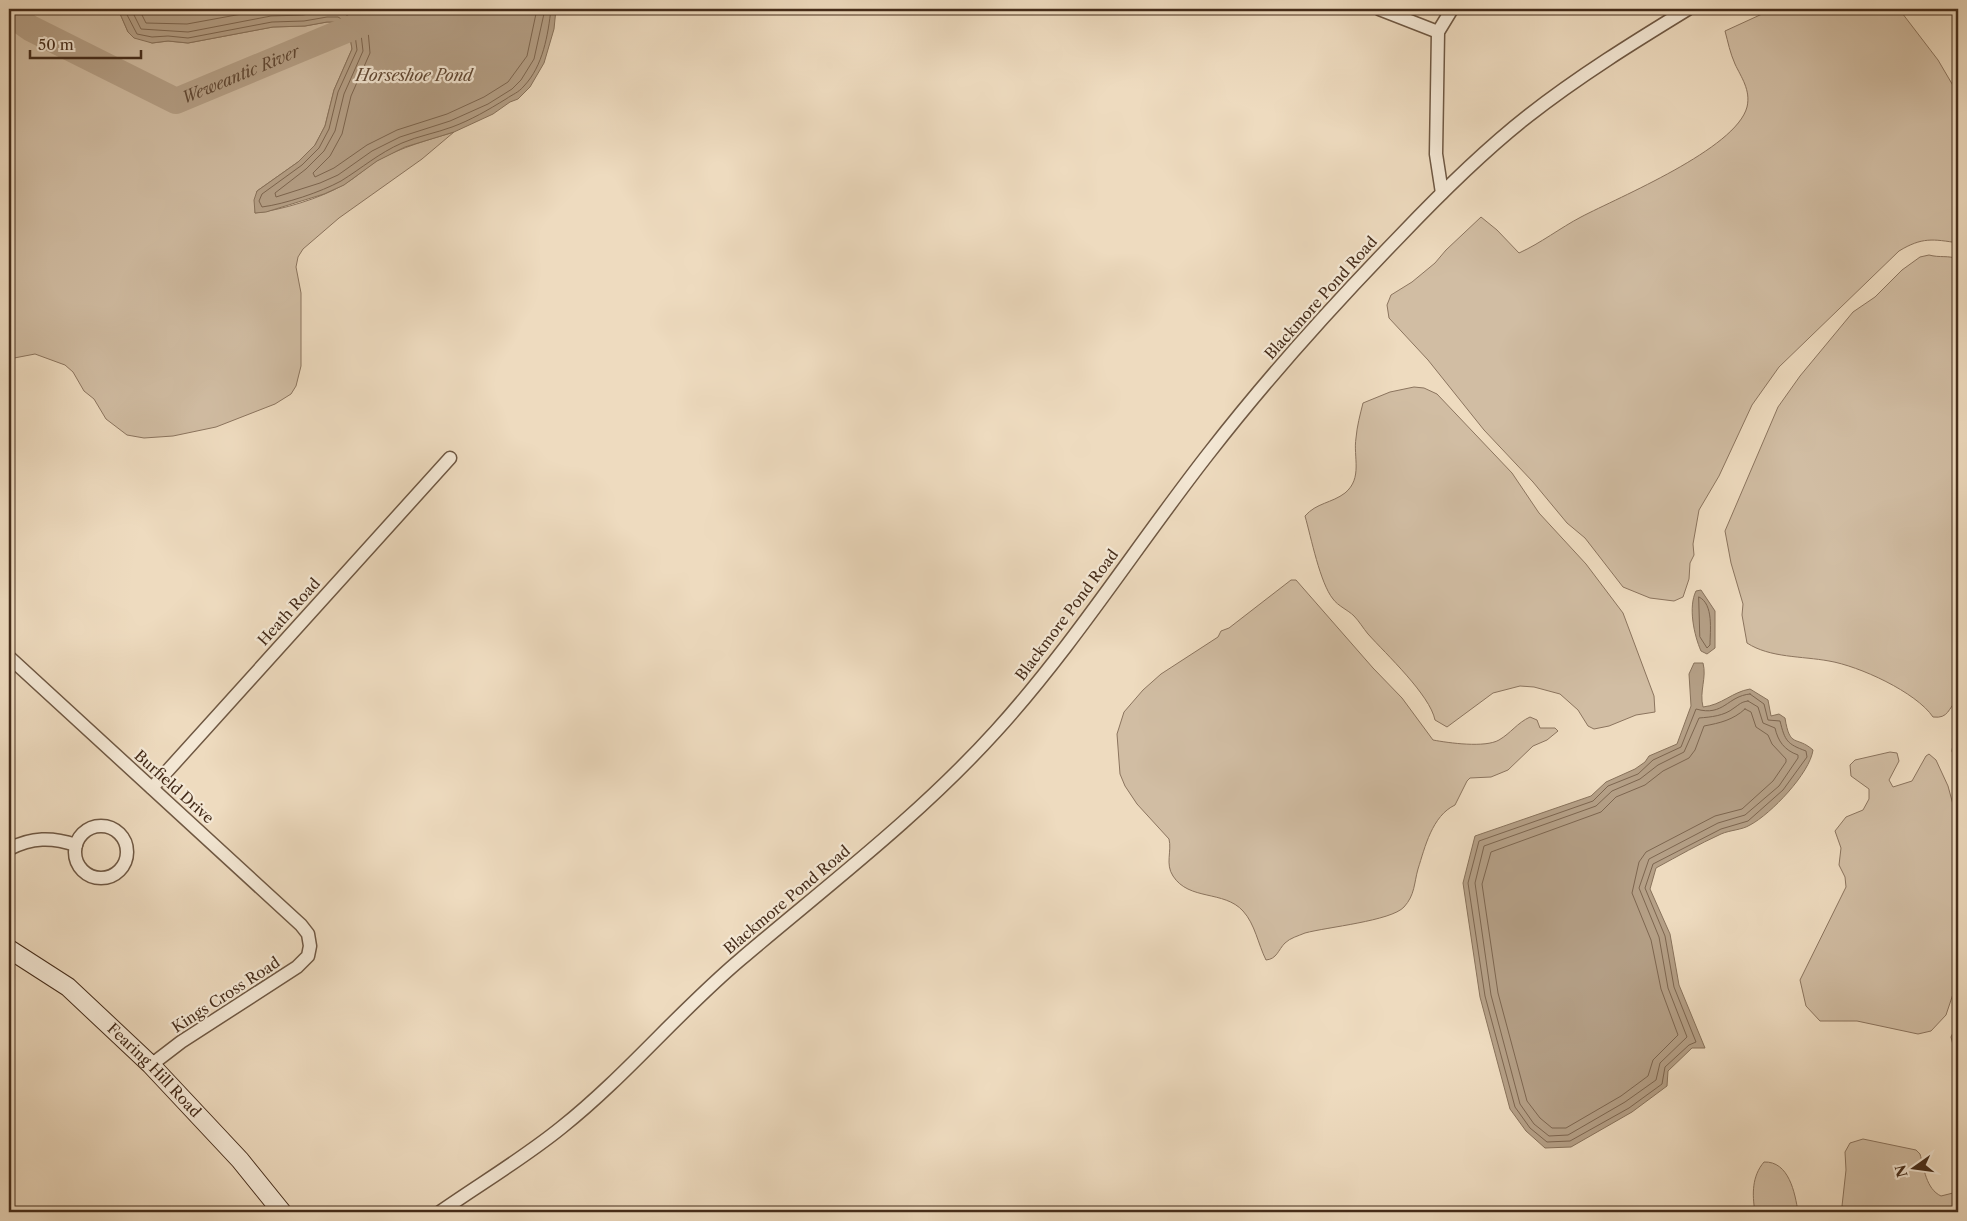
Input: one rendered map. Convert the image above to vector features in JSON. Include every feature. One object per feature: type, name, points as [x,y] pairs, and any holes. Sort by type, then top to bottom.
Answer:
[{"type":"main road","name":"Fearing Hill Road","points":[[9,949],[68,987],[151,1065],[240,1160],[282,1212]]},
{"type":"street","points":[[1379,9],[1438,32]]},
{"type":"street","points":[[1442,193],[1436,154],[1438,32],[1452,9]]},
{"type":"street","name":"Blackmore Pond Road","points":[[440,1212],[560,1128],[622,1073],[676,1018],[739,960],[830,887],[931,797],[996,731],[1070,642],[1209,452],[1282,364],[1357,280],[1442,193],[1527,117],[1624,48],[1688,9]]},
{"type":"street","name":"Heath Road","points":[[152,788],[450,458]]},
{"type":"street","name":"Burfield Drive","points":[[9,657],[300,924],[308,934],[310,946]]},
{"type":"street","points":[[103,826],[111,828],[123,839],[126,846],[125,862],[115,874],[108,877],[95,877],[88,874],[79,865],[75,852],[76,845],[84,833],[90,829],[103,826]]},
{"type":"street","points":[[9,849],[44,838],[57,839],[76,845]]},
{"type":"street","name":"Kings Cross Road","points":[[151,1065],[181,1042],[298,967],[308,956],[310,946]]},
{"type":"shaded area","points":[[9,9],[118,9],[128,32],[152,43],[168,41],[188,43],[273,27],[305,26],[327,22],[337,22],[344,26],[350,37],[352,49],[334,90],[325,126],[315,145],[298,162],[257,191],[255,213],[313,199],[348,182],[387,155],[454,132],[422,159],[339,218],[303,249],[298,257],[296,267],[301,293],[301,366],[296,386],[291,394],[275,404],[216,427],[173,436],[144,438],[127,435],[106,419],[94,399],[84,391],[73,372],[65,365],[35,354],[9,359]]},
{"type":"shaded area","points":[[1773,9],[1899,9],[1938,60],[1958,94],[1958,243],[1928,240],[1914,243],[1899,251],[1779,367],[1752,405],[1719,476],[1699,510],[1693,544],[1694,555],[1690,563],[1689,579],[1683,597],[1674,601],[1650,598],[1623,587],[1585,538],[1567,523],[1533,482],[1484,430],[1428,360],[1389,318],[1387,305],[1391,295],[1412,282],[1435,263],[1481,217],[1497,230],[1519,253],[1581,217],[1674,170],[1700,155],[1722,139],[1738,123],[1747,107],[1748,101],[1747,89],[1733,60],[1725,31]]},
{"type":"shaded area","points":[[1929,255],[1958,259],[1958,699],[1945,715],[1938,717],[1933,717],[1914,698],[1901,690],[1856,668],[1829,661],[1776,654],[1747,643],[1742,615],[1743,604],[1731,563],[1725,531],[1778,407],[1800,376],[1853,312],[1875,297],[1902,270],[1920,257]]},
{"type":"shaded area","points":[[1414,387],[1424,388],[1437,394],[1512,473],[1539,513],[1586,564],[1623,613],[1654,696],[1655,712],[1636,715],[1609,726],[1594,729],[1588,726],[1578,710],[1560,694],[1534,687],[1520,686],[1493,693],[1447,727],[1435,720],[1425,699],[1416,687],[1356,618],[1333,599],[1328,592],[1320,571],[1305,516],[1314,508],[1335,499],[1351,487],[1356,474],[1356,434],[1363,403],[1390,392]]},
{"type":"shaded area","points":[[1291,580],[1296,580],[1373,668],[1402,698],[1433,740],[1485,744],[1499,740],[1530,717],[1537,720],[1540,728],[1555,728],[1558,731],[1547,740],[1533,746],[1508,770],[1491,777],[1470,778],[1467,781],[1455,805],[1440,817],[1430,833],[1412,893],[1404,907],[1397,912],[1373,920],[1305,933],[1287,941],[1275,956],[1266,960],[1253,928],[1243,911],[1235,904],[1226,900],[1188,889],[1173,876],[1169,867],[1169,839],[1137,804],[1125,786],[1120,774],[1117,734],[1124,712],[1143,690],[1161,674],[1218,637],[1221,631],[1229,628]]},
{"type":"shaded area","points":[[1953,744],[1958,745],[1958,771],[1952,751]]},
{"type":"shaded area","points":[[1890,752],[1897,753],[1899,761],[1889,780],[1893,787],[1912,781],[1929,754],[1936,760],[1948,786],[1958,823],[1958,979],[1946,1015],[1931,1031],[1918,1034],[1857,1021],[1820,1021],[1806,1006],[1800,980],[1846,887],[1845,877],[1839,865],[1841,848],[1835,831],[1846,817],[1863,810],[1869,799],[1869,789],[1851,776],[1850,765],[1855,760]]},
{"type":"shaded area","points":[[1958,1022],[1958,1065],[1951,1037]]},
{"type":"shaded area","points":[[1863,1139],[1916,1150],[1920,1154],[1924,1172],[1929,1183],[1936,1193],[1941,1196],[1953,1193],[1958,1185],[1958,1212],[1858,1212],[1842,1206],[1846,1170],[1845,1152],[1850,1143]]},
{"type":"shaded area","points":[[1764,1162],[1773,1163],[1785,1172],[1793,1188],[1798,1212],[1755,1212],[1753,1199],[1755,1179]]},
{"type":"water","name":"Horseshoe Pond","points":[[118,9],[556,9],[554,29],[544,63],[530,87],[518,99],[510,102],[493,114],[454,132],[405,147],[377,161],[344,185],[324,194],[266,212],[255,213],[254,200],[257,191],[298,162],[315,145],[325,126],[334,90],[352,49],[350,37],[344,26],[337,22],[327,22],[305,26],[273,27],[188,43],[168,41],[152,43],[134,38],[128,32]]},
{"type":"water","points":[[1701,590],[1715,611],[1715,648],[1707,654],[1701,651],[1696,637],[1692,613],[1696,591]]},
{"type":"water","points":[[1694,663],[1703,663],[1703,707],[1716,704],[1750,689],[1768,700],[1771,716],[1779,714],[1785,718],[1789,734],[1794,740],[1813,750],[1805,770],[1797,781],[1759,820],[1747,827],[1713,838],[1656,868],[1650,889],[1670,934],[1679,985],[1705,1048],[1692,1048],[1668,1071],[1667,1086],[1632,1112],[1571,1147],[1545,1148],[1526,1131],[1510,1109],[1480,997],[1463,883],[1475,836],[1591,796],[1606,782],[1635,769],[1645,762],[1649,756],[1677,744],[1691,706],[1689,674]]},
{"type":"waterway","name":"Weweantic River","points":[[9,13],[30,28],[176,101],[397,9]]}]
